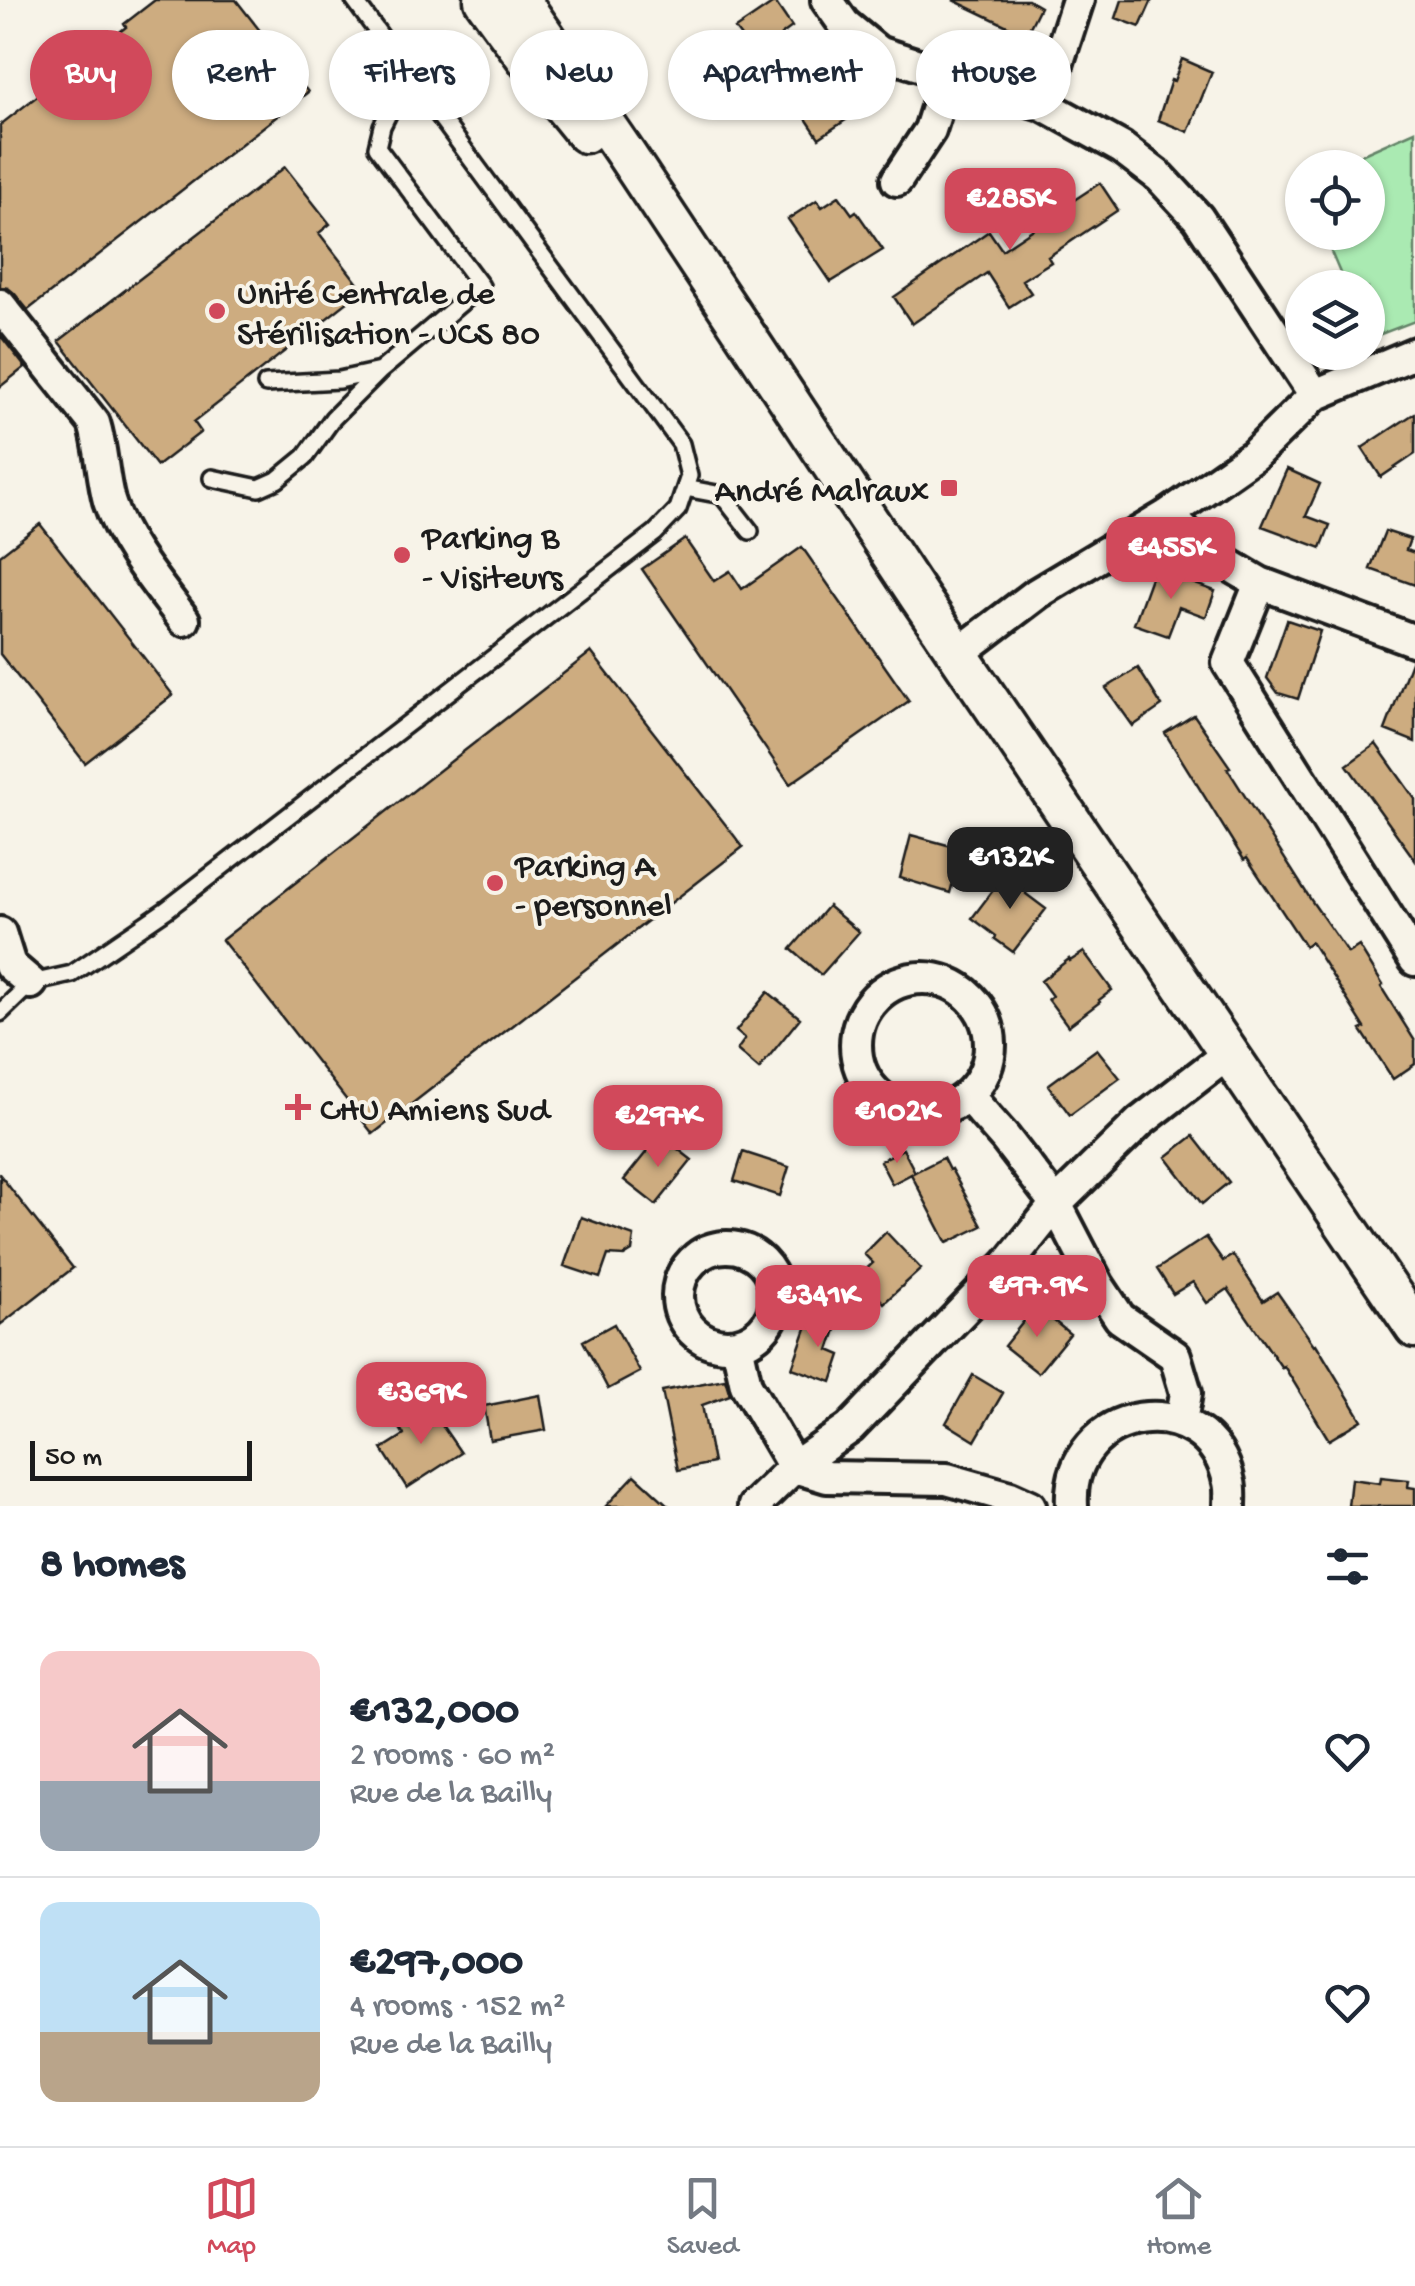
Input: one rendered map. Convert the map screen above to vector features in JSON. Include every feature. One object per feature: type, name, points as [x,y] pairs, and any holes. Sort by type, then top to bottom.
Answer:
[{"type":"street","points":[[484,0],[625,184],[699,267]]},
{"type":"street","points":[[520,0],[1415,1328]]},
{"type":"street","points":[[827,0],[844,24],[878,52],[916,63]]},
{"type":"street","points":[[1068,30],[1078,0]]},
{"type":"street","points":[[897,180],[933,120]]},
{"type":"street","points":[[1071,120],[1122,148],[1160,176],[1198,218],[1315,395]]},
{"type":"street","points":[[0,306],[94,424],[108,498],[119,526],[184,620]]},
{"type":"street","points":[[958,653],[1038,593],[1168,514],[1254,455],[1315,395],[1415,353]]},
{"type":"street","points":[[1168,514],[1204,550],[1260,584],[1415,641]]},
{"type":"street","points":[[1260,584],[1228,663],[1415,960]]},
{"type":"street","points":[[0,934],[10,965],[32,983]]},
{"type":"street","points":[[930,978],[951,984],[969,996],[990,1035],[990,1057],[982,1078],[968,1096],[950,1108],[928,1113],[905,1111],[885,1102],[868,1086],[858,1066],[855,1044],[859,1022],[870,1002],[887,988],[908,979],[930,978]]},
{"type":"street","points":[[754,1506],[794,1467],[850,1428],[1008,1264],[1056,1204],[1140,1122],[1229,1053]]},
{"type":"street","points":[[968,1096],[1056,1204],[1098,1286],[1120,1318],[1175,1356],[1186,1393],[1180,1422]]},
{"type":"street","points":[[737,1344],[746,1385],[794,1467],[826,1477],[947,1479],[1030,1506]]},
{"type":"street","points":[[1072,1506],[1077,1466],[1090,1444],[1108,1428],[1132,1419],[1156,1417],[1180,1422],[1203,1436],[1220,1458],[1230,1483],[1230,1506]]},
{"type":"lane","points":[[354,0],[377,30]]},
{"type":"lane","points":[[212,478],[260,488],[277,480],[305,458],[333,418],[380,370],[481,286],[377,147],[385,120]]},
{"type":"lane","points":[[0,1014],[32,983],[72,974],[166,910],[655,532],[678,509],[689,476],[681,444],[444,120]]},
{"type":"lane","points":[[266,384],[339,380],[380,370]]},
{"type":"lane","points":[[685,488],[722,495],[750,531]]},
{"type":"green space","points":[[1415,131],[1415,321],[1385,332],[1385,270],[1339,270],[1330,250],[1385,250],[1385,150],[1372,150]]},
{"type":"building","points":[[155,0],[236,0],[259,30],[172,30],[172,120],[272,120],[28,310],[8,288],[0,287],[0,125],[30,102],[30,120],[152,120],[152,30],[122,30],[124,24]]},
{"type":"building","points":[[953,0],[1028,0],[1040,7],[1028,30],[1016,30]]},
{"type":"building","points":[[1122,0],[1152,0],[1140,27],[1116,18]]},
{"type":"building","points":[[775,2],[792,27],[788,30],[735,29]]},
{"type":"building","points":[[1182,59],[1212,72],[1188,132],[1158,120]]},
{"type":"building","points":[[807,120],[846,120],[819,138]]},
{"type":"building","name":"Unité Centrale de Stérilisation - UCS 80","points":[[285,167],[330,224],[319,233],[363,290],[194,422],[201,432],[157,466],[59,341]]},
{"type":"building","points":[[1100,183],[1118,210],[1048,257],[1051,262],[1022,280],[1031,293],[1009,307],[987,273],[912,324],[894,297],[989,231],[1002,250],[1044,222],[1031,202],[1056,185],[1068,204]]},
{"type":"building","points":[[839,196],[852,214],[856,211],[883,250],[831,282],[788,219],[817,200],[822,207]]},
{"type":"building","points":[[0,335],[25,367],[0,387]]},
{"type":"building","points":[[1415,413],[1415,454],[1381,477],[1362,448]]},
{"type":"building","points":[[1287,469],[1320,484],[1306,516],[1330,525],[1321,548],[1262,526]]},
{"type":"building","points":[[40,524],[173,695],[85,763],[0,654],[0,555]]},
{"type":"building","points":[[1385,531],[1410,539],[1406,550],[1415,553],[1415,585],[1370,569]]},
{"type":"building","points":[[685,539],[714,581],[730,571],[742,589],[802,547],[909,701],[790,784],[642,569]]},
{"type":"building","points":[[1154,569],[1215,591],[1206,617],[1179,607],[1168,636],[1134,624]]},
{"type":"building","points":[[1287,620],[1320,631],[1298,699],[1278,693],[1267,678]]},
{"type":"building","name":"Parking A - personnel","points":[[591,652],[743,847],[373,1134],[222,940]]},
{"type":"building","points":[[1415,659],[1415,742],[1385,730]]},
{"type":"building","points":[[1138,668],[1162,706],[1133,726],[1106,688]]},
{"type":"building","points":[[1194,715],[1311,900],[1348,953],[1359,946],[1415,1041],[1415,1064],[1393,1079],[1311,942],[1305,946],[1247,858],[1244,860],[1165,733]]},
{"type":"building","points":[[1376,744],[1415,799],[1415,860],[1347,765]]},
{"type":"building","points":[[911,835],[962,849],[950,893],[900,878]]},
{"type":"building","points":[[1030,873],[1026,894],[1046,909],[1013,952],[972,918],[1003,877],[1010,883]]},
{"type":"building","points":[[828,906],[859,932],[821,975],[791,949]]},
{"type":"building","points":[[1084,952],[1112,990],[1068,1026],[1048,999],[1052,996],[1041,981]]},
{"type":"building","points":[[768,992],[800,1018],[759,1069],[737,1050],[745,1039],[736,1031]]},
{"type":"building","points":[[1097,1049],[1120,1078],[1070,1115],[1048,1085]]},
{"type":"building","points":[[660,1135],[692,1160],[656,1205],[624,1180]]},
{"type":"building","points":[[1193,1136],[1229,1182],[1202,1204],[1166,1157]]},
{"type":"building","points":[[903,1149],[915,1172],[892,1184],[880,1161]]},
{"type":"building","points":[[743,1152],[789,1167],[780,1196],[734,1181]]},
{"type":"building","points":[[943,1158],[982,1226],[947,1243],[911,1174]]},
{"type":"building","points":[[0,1175],[73,1268],[0,1325]]},
{"type":"building","points":[[581,1217],[634,1236],[632,1251],[624,1256],[608,1255],[600,1278],[564,1266]]},
{"type":"building","points":[[886,1232],[921,1269],[884,1303],[863,1281],[863,1272],[873,1263],[864,1254]]},
{"type":"building","points":[[1206,1237],[1223,1261],[1233,1255],[1263,1301],[1277,1292],[1316,1344],[1362,1420],[1329,1440],[1284,1366],[1228,1289],[1207,1303],[1193,1282],[1173,1294],[1157,1269]]},
{"type":"building","points":[[1036,1306],[1070,1334],[1038,1373],[1004,1346]]},
{"type":"building","points":[[811,1314],[838,1324],[829,1350],[841,1355],[832,1382],[792,1368]]},
{"type":"building","points":[[614,1324],[640,1372],[608,1389],[583,1341]]},
{"type":"building","points":[[973,1375],[1003,1393],[975,1441],[946,1423]]},
{"type":"building","points":[[725,1379],[730,1395],[702,1405],[713,1463],[678,1470],[662,1391]]},
{"type":"building","points":[[540,1395],[546,1430],[490,1440],[484,1406]]},
{"type":"building","points":[[428,1405],[461,1453],[407,1488],[382,1449],[404,1435],[398,1425]]},
{"type":"building","points":[[635,1475],[669,1506],[606,1506]]},
{"type":"building","points":[[1381,1477],[1409,1480],[1408,1487],[1415,1488],[1415,1506],[1348,1506],[1351,1479],[1380,1483]]},
{"type":"place","name":"Unité Centrale de Stérilisation - UCS 80","points":[[217,311]]},
{"type":"place","name":"André Malraux","points":[[949,488]]},
{"type":"place","name":"Parking B - Visiteurs","points":[[402,555]]},
{"type":"place","name":"Parking A - personnel","points":[[495,883]]},
{"type":"place","name":"CHU Amiens Sud","points":[[298,1107]]}]
